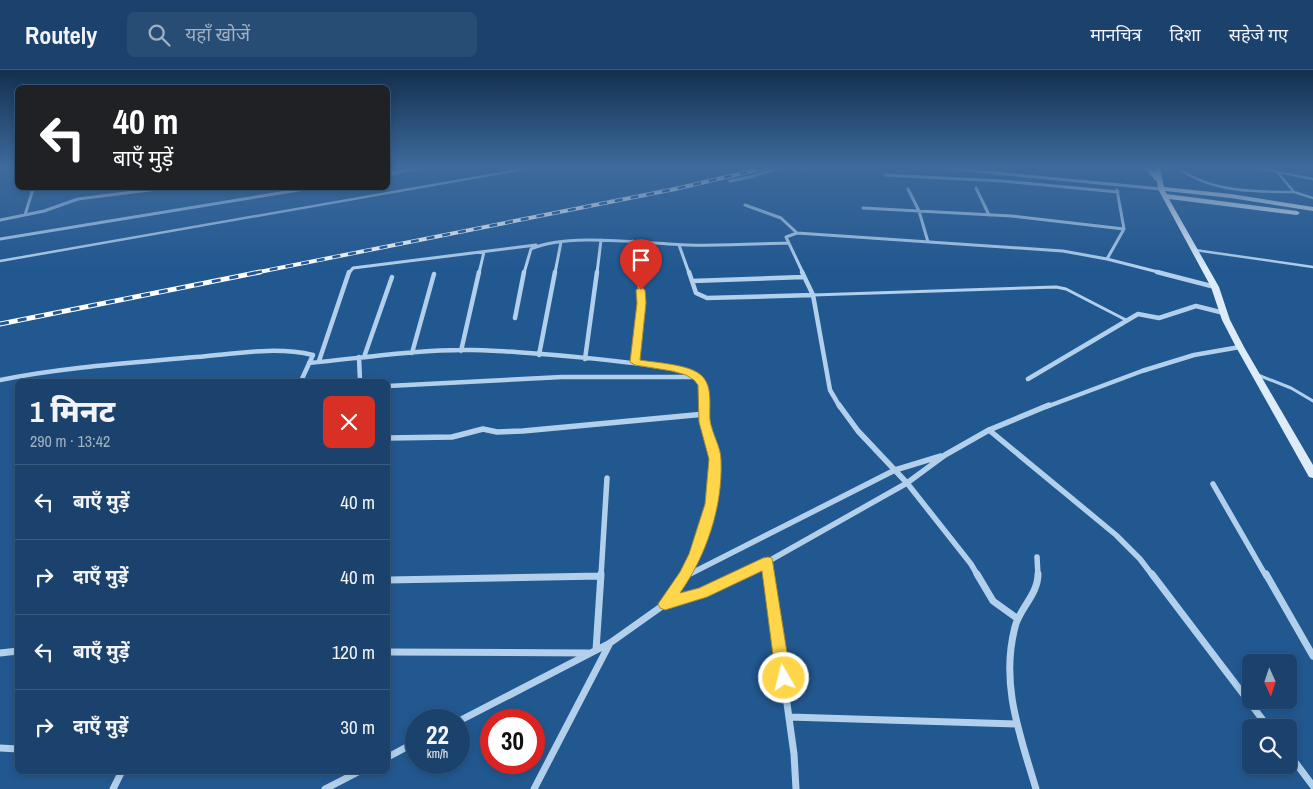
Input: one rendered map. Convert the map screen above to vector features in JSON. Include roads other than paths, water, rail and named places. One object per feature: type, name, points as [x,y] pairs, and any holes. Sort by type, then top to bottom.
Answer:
[{"type":"main road","points":[[1168,201],[1216,287],[1224,313],[1240,347],[1313,474]]},
{"type":"main road","points":[[1227,201],[1313,216]]},
{"type":"main road","points":[[1260,201],[1313,209]]},
{"type":"street","points":[[25,215],[29,201]]},
{"type":"street","points":[[0,220],[44,211],[74,201]]},
{"type":"street","points":[[0,239],[234,201]]},
{"type":"street","points":[[914,201],[919,211],[928,242]]},
{"type":"street","points":[[982,201],[989,214]]},
{"type":"street","points":[[1107,259],[1124,230],[1119,201]]},
{"type":"street","points":[[745,205],[792,224],[797,234]]},
{"type":"street","points":[[863,208],[989,214],[1036,218],[1124,230]]},
{"type":"street","points":[[1018,619],[993,601],[971,564],[907,483],[858,431],[842,411],[830,390],[813,295],[786,237],[797,234],[1063,250],[1107,259],[1216,287]]},
{"type":"street","points":[[319,362],[350,270],[353,268],[561,242],[601,240],[679,245],[788,243]]},
{"type":"street","points":[[586,359],[601,240]]},
{"type":"street","points":[[632,241],[640,277],[641,303],[635,362]]},
{"type":"street","points":[[539,355],[561,242]]},
{"type":"street","points":[[515,318],[527,258],[531,249],[540,245]]},
{"type":"street","points":[[679,245],[696,293],[699,296],[707,298],[813,295]]},
{"type":"street","points":[[461,351],[484,252]]},
{"type":"street","points":[[412,353],[434,274]]},
{"type":"street","points":[[360,379],[361,357],[392,276]]},
{"type":"street","points":[[692,281],[803,277]]},
{"type":"street","points":[[1028,379],[1138,314],[1159,318],[1196,306],[1224,313]]},
{"type":"street","points":[[470,715],[610,643],[665,604],[702,593],[768,562],[907,483],[945,455],[989,430],[1037,410],[1142,372],[1194,355],[1240,347]]},
{"type":"street","points":[[0,380],[40,371],[240,353],[297,350],[313,355],[302,379]]},
{"type":"street","points":[[310,363],[361,357],[461,351],[635,362],[689,372],[698,377],[703,384],[704,414],[715,459],[712,504],[696,554],[685,576],[665,604]]},
{"type":"street","points":[[390,386],[562,377],[698,377]]},
{"type":"street","points":[[390,438],[452,437],[478,430],[497,432],[523,431],[704,414]]},
{"type":"street","points":[[989,430],[1116,535],[1140,559],[1262,719]]},
{"type":"street","points":[[685,576],[895,470],[945,455]]},
{"type":"street","points":[[593,652],[601,576],[607,478]]},
{"type":"street","points":[[1213,484],[1313,656]]},
{"type":"street","points":[[1036,789],[1013,714],[1010,663],[1015,625],[1030,600],[1038,578],[1037,557]]},
{"type":"street","points":[[768,562],[789,717],[796,789]]},
{"type":"street","points":[[390,580],[601,576]]},
{"type":"street","points":[[534,789],[610,643]]},
{"type":"street","points":[[0,653],[15,651]]},
{"type":"street","points":[[390,652],[593,652]]},
{"type":"street","points":[[789,717],[1016,724]]},
{"type":"street","points":[[0,748],[15,749]]},
{"type":"street","points":[[390,756],[405,748]]},
{"type":"street","points":[[1297,765],[1313,786]]},
{"type":"street","points":[[113,789],[120,774]]},
{"type":"street","points":[[325,789],[354,774]]},
{"type":"lane","points":[[0,261],[345,201]]},
{"type":"lane","points":[[1195,250],[1313,267]]},
{"type":"lane","points":[[813,295],[1056,287],[1066,289],[1126,320]]},
{"type":"lane","points":[[1256,374],[1291,388],[1313,401]]},
{"type":"railway","points":[[254,273],[617,201]]},
{"type":"railway","points":[[0,324],[260,272]]}]
